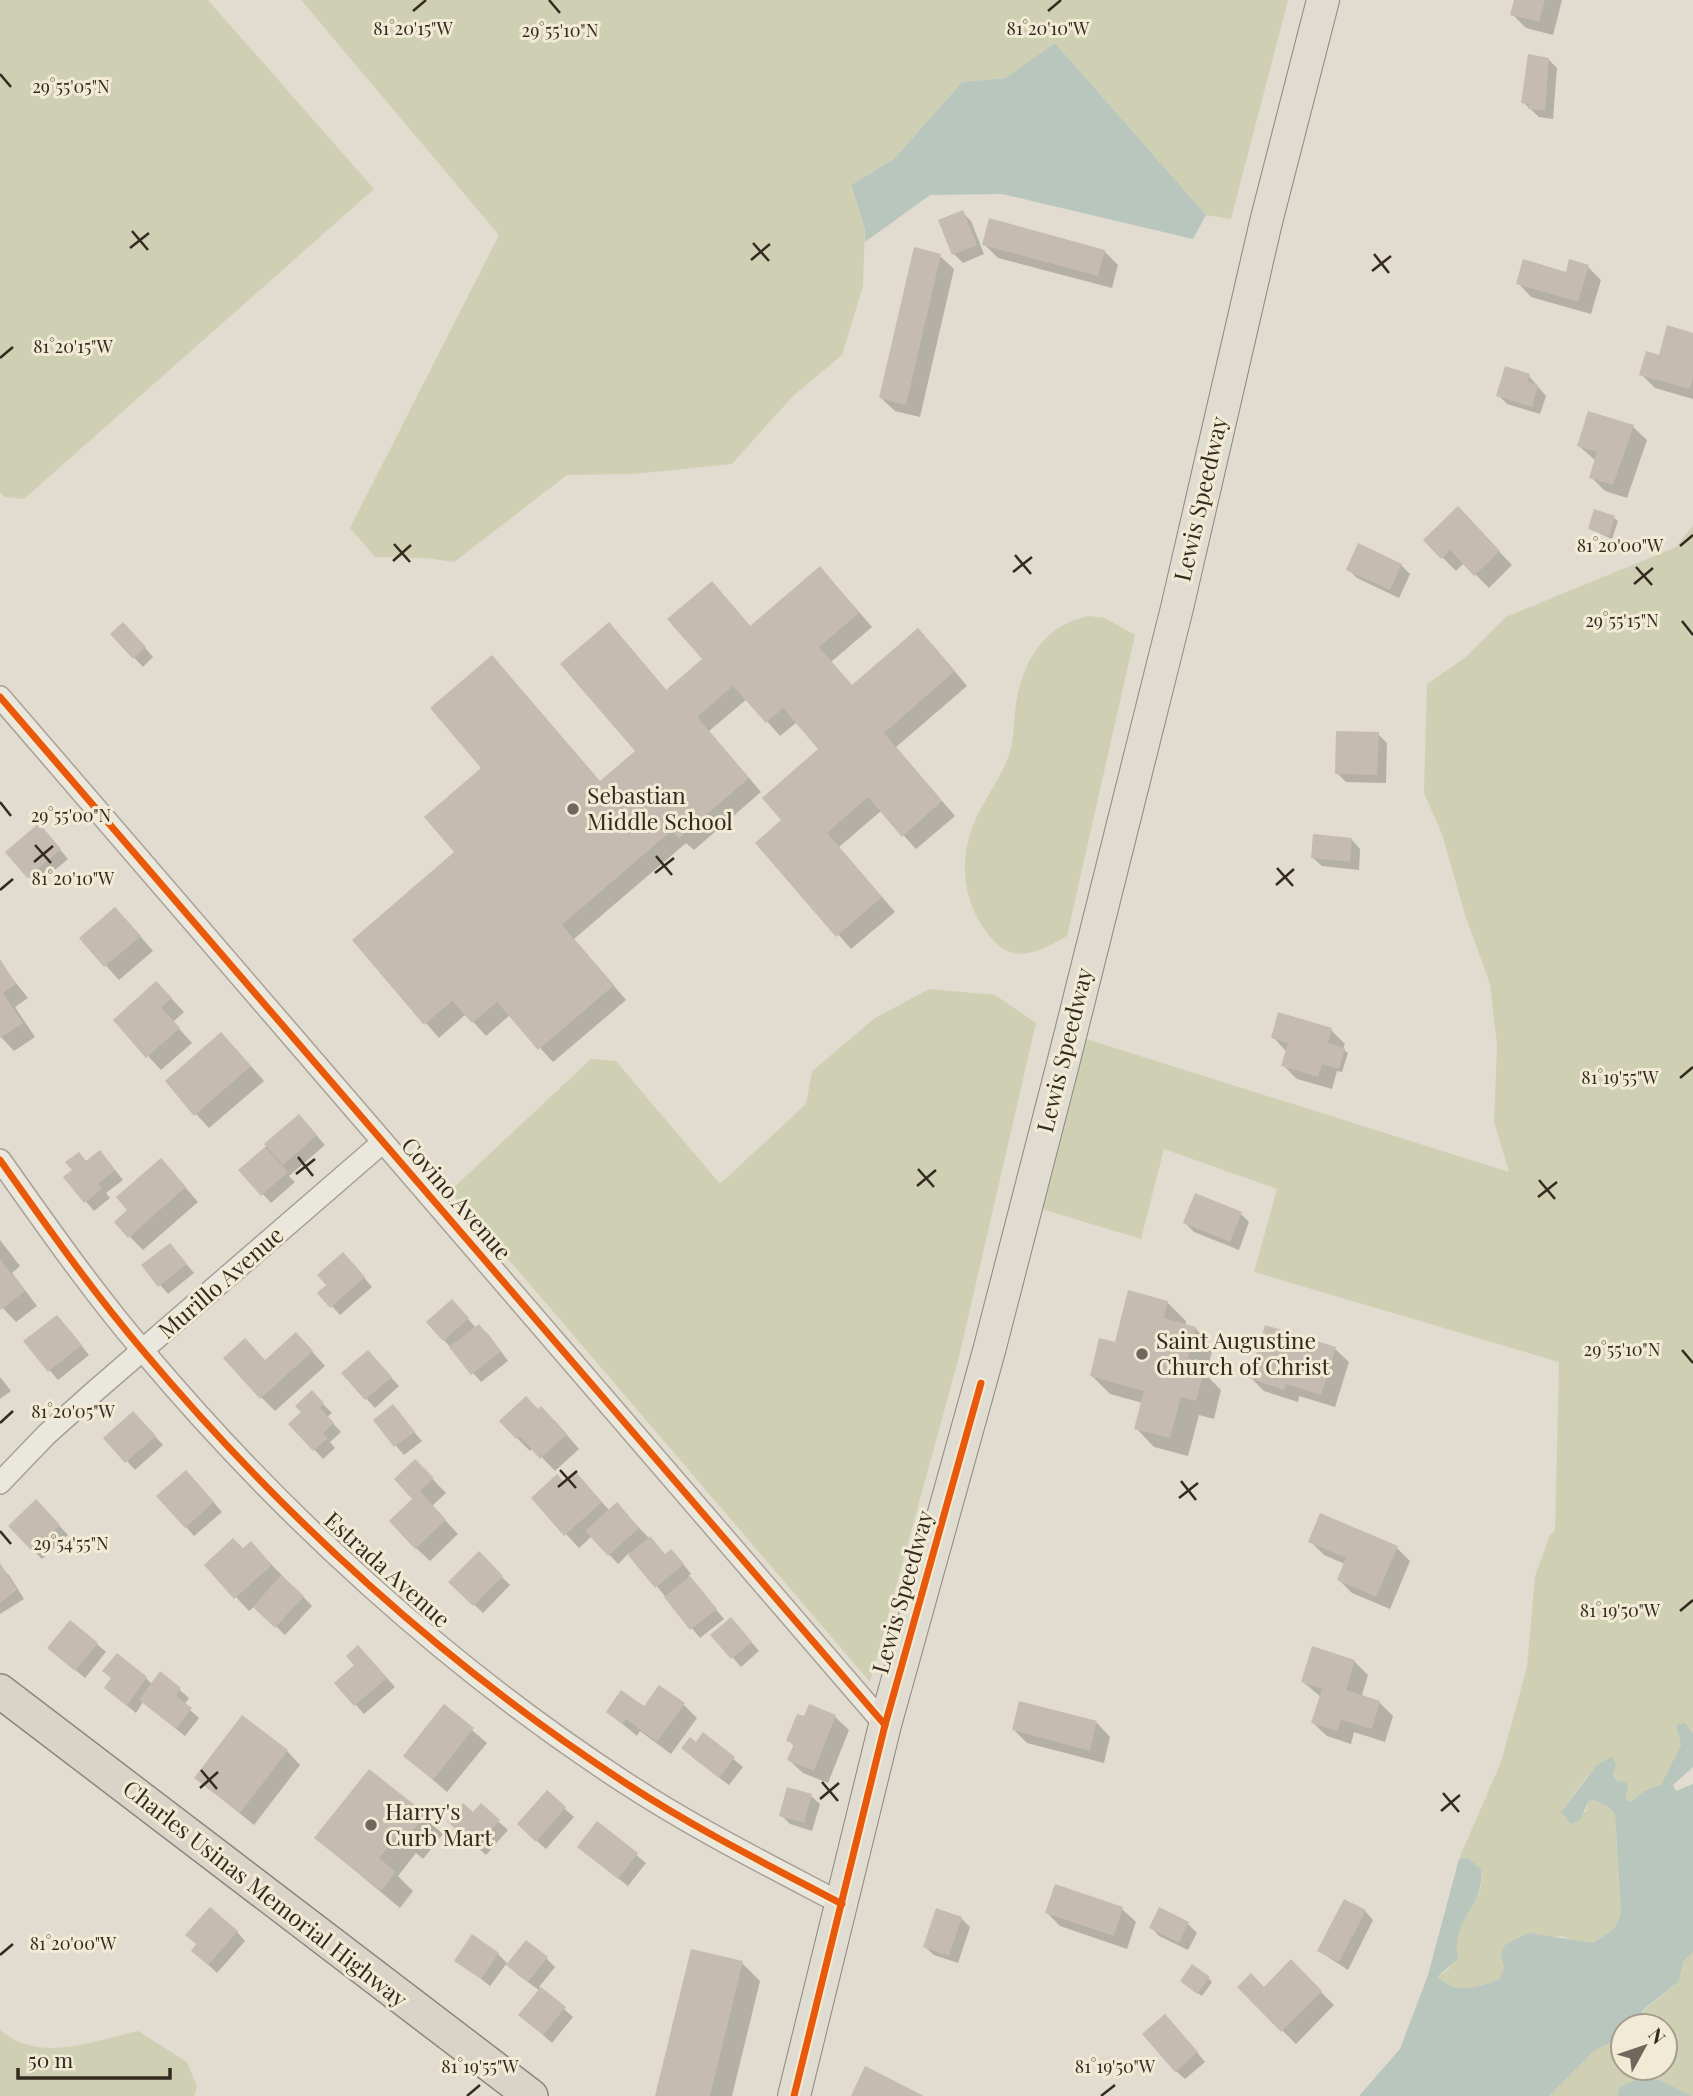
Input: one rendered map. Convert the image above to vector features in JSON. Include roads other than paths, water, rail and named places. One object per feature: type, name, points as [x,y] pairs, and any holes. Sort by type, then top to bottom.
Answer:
[{"type":"highway","name":"Charles Usinas Memorial Highway","points":[[0,1691],[531,2096]]},
{"type":"main road","name":"Lewis Speedway","points":[[794,2096],[885,1725],[989,1351],[1066,1052],[1323,0]]},
{"type":"street","name":"Covino Avenue","points":[[0,696],[885,1725]]},
{"type":"street","name":"Murillo Avenue","points":[[0,1483],[46,1435],[383,1142]]},
{"type":"street","name":"Estrada Avenue","points":[[0,1160],[61,1246],[143,1351],[255,1474],[334,1550],[493,1688],[629,1785],[734,1847],[842,1904]]},
{"type":"place","name":"Sebastian Middle School","points":[[573,809]]},
{"type":"place","name":"Saint Augustine Church of Christ","points":[[1142,1354]]},
{"type":"place","name":"Harry's Curb Mart","points":[[371,1825]]}]
